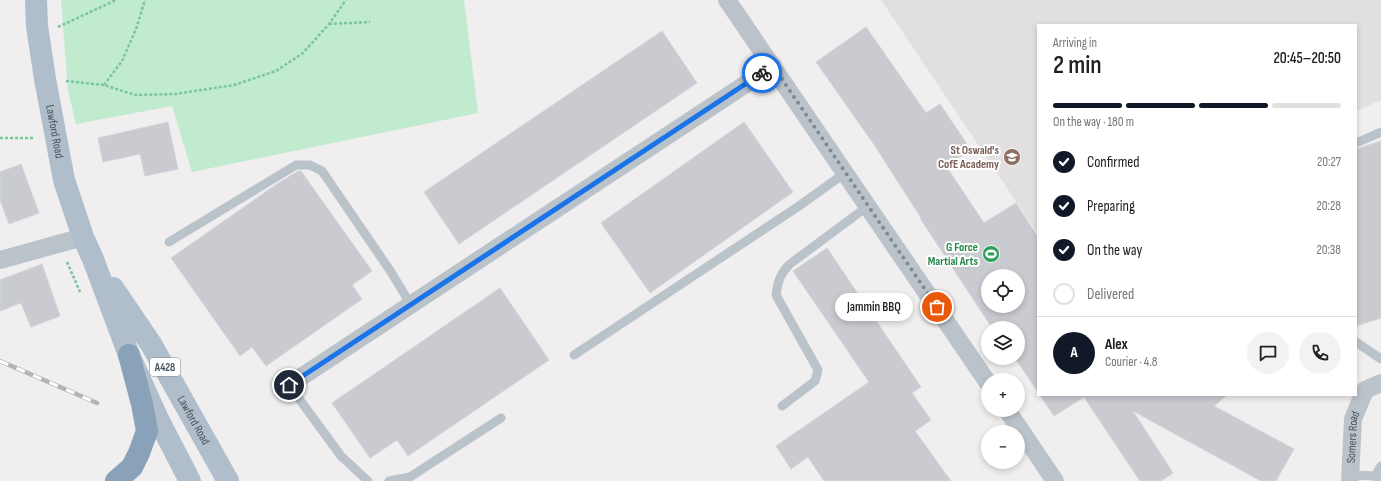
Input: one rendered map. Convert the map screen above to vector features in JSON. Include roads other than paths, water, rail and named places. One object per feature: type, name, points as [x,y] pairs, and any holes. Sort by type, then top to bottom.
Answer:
[{"type":"highway","points":[[116,481],[132,466],[139,453],[147,431],[142,404],[129,355]]},
{"type":"main road","name":"Lawford Road","points":[[36,0],[45,79],[64,180],[83,237],[93,258],[129,355],[158,419],[190,481]]},
{"type":"main road","name":"Lawford Road","points":[[93,258],[151,344],[228,481]]},
{"type":"street","points":[[727,0],[981,373]]},
{"type":"street","points":[[289,385],[773,66]]},
{"type":"street","points":[[0,260],[83,237]]},
{"type":"street","name":"Somers Road","points":[[1350,478],[1353,419],[1364,390],[1381,383]]},
{"type":"street","points":[[1012,417],[1055,481]]},
{"type":"lane","points":[[1357,143],[1381,132]]},
{"type":"lane","points":[[169,242],[296,165],[310,165],[322,171],[391,272],[410,305]]},
{"type":"lane","points":[[574,355],[799,206],[846,173]]},
{"type":"lane","points":[[782,406],[815,381],[818,370],[776,295],[778,281],[783,271],[790,264],[868,206]]},
{"type":"lane","points":[[1357,343],[1381,359]]},
{"type":"lane","points":[[289,385],[341,456],[368,481]]},
{"type":"lane","points":[[389,481],[410,477],[501,418]]},
{"type":"lane","points":[[1350,478],[1378,478],[1381,466]]},
{"type":"railway","points":[[0,361],[97,403]]},
{"type":"place","name":"St Oswald's CofE Academy","points":[[1012,157]]},
{"type":"place","name":"G Force Martial Arts","points":[[991,254]]},
{"type":"place","name":"Jammin BBQ","points":[[937,307]]}]
